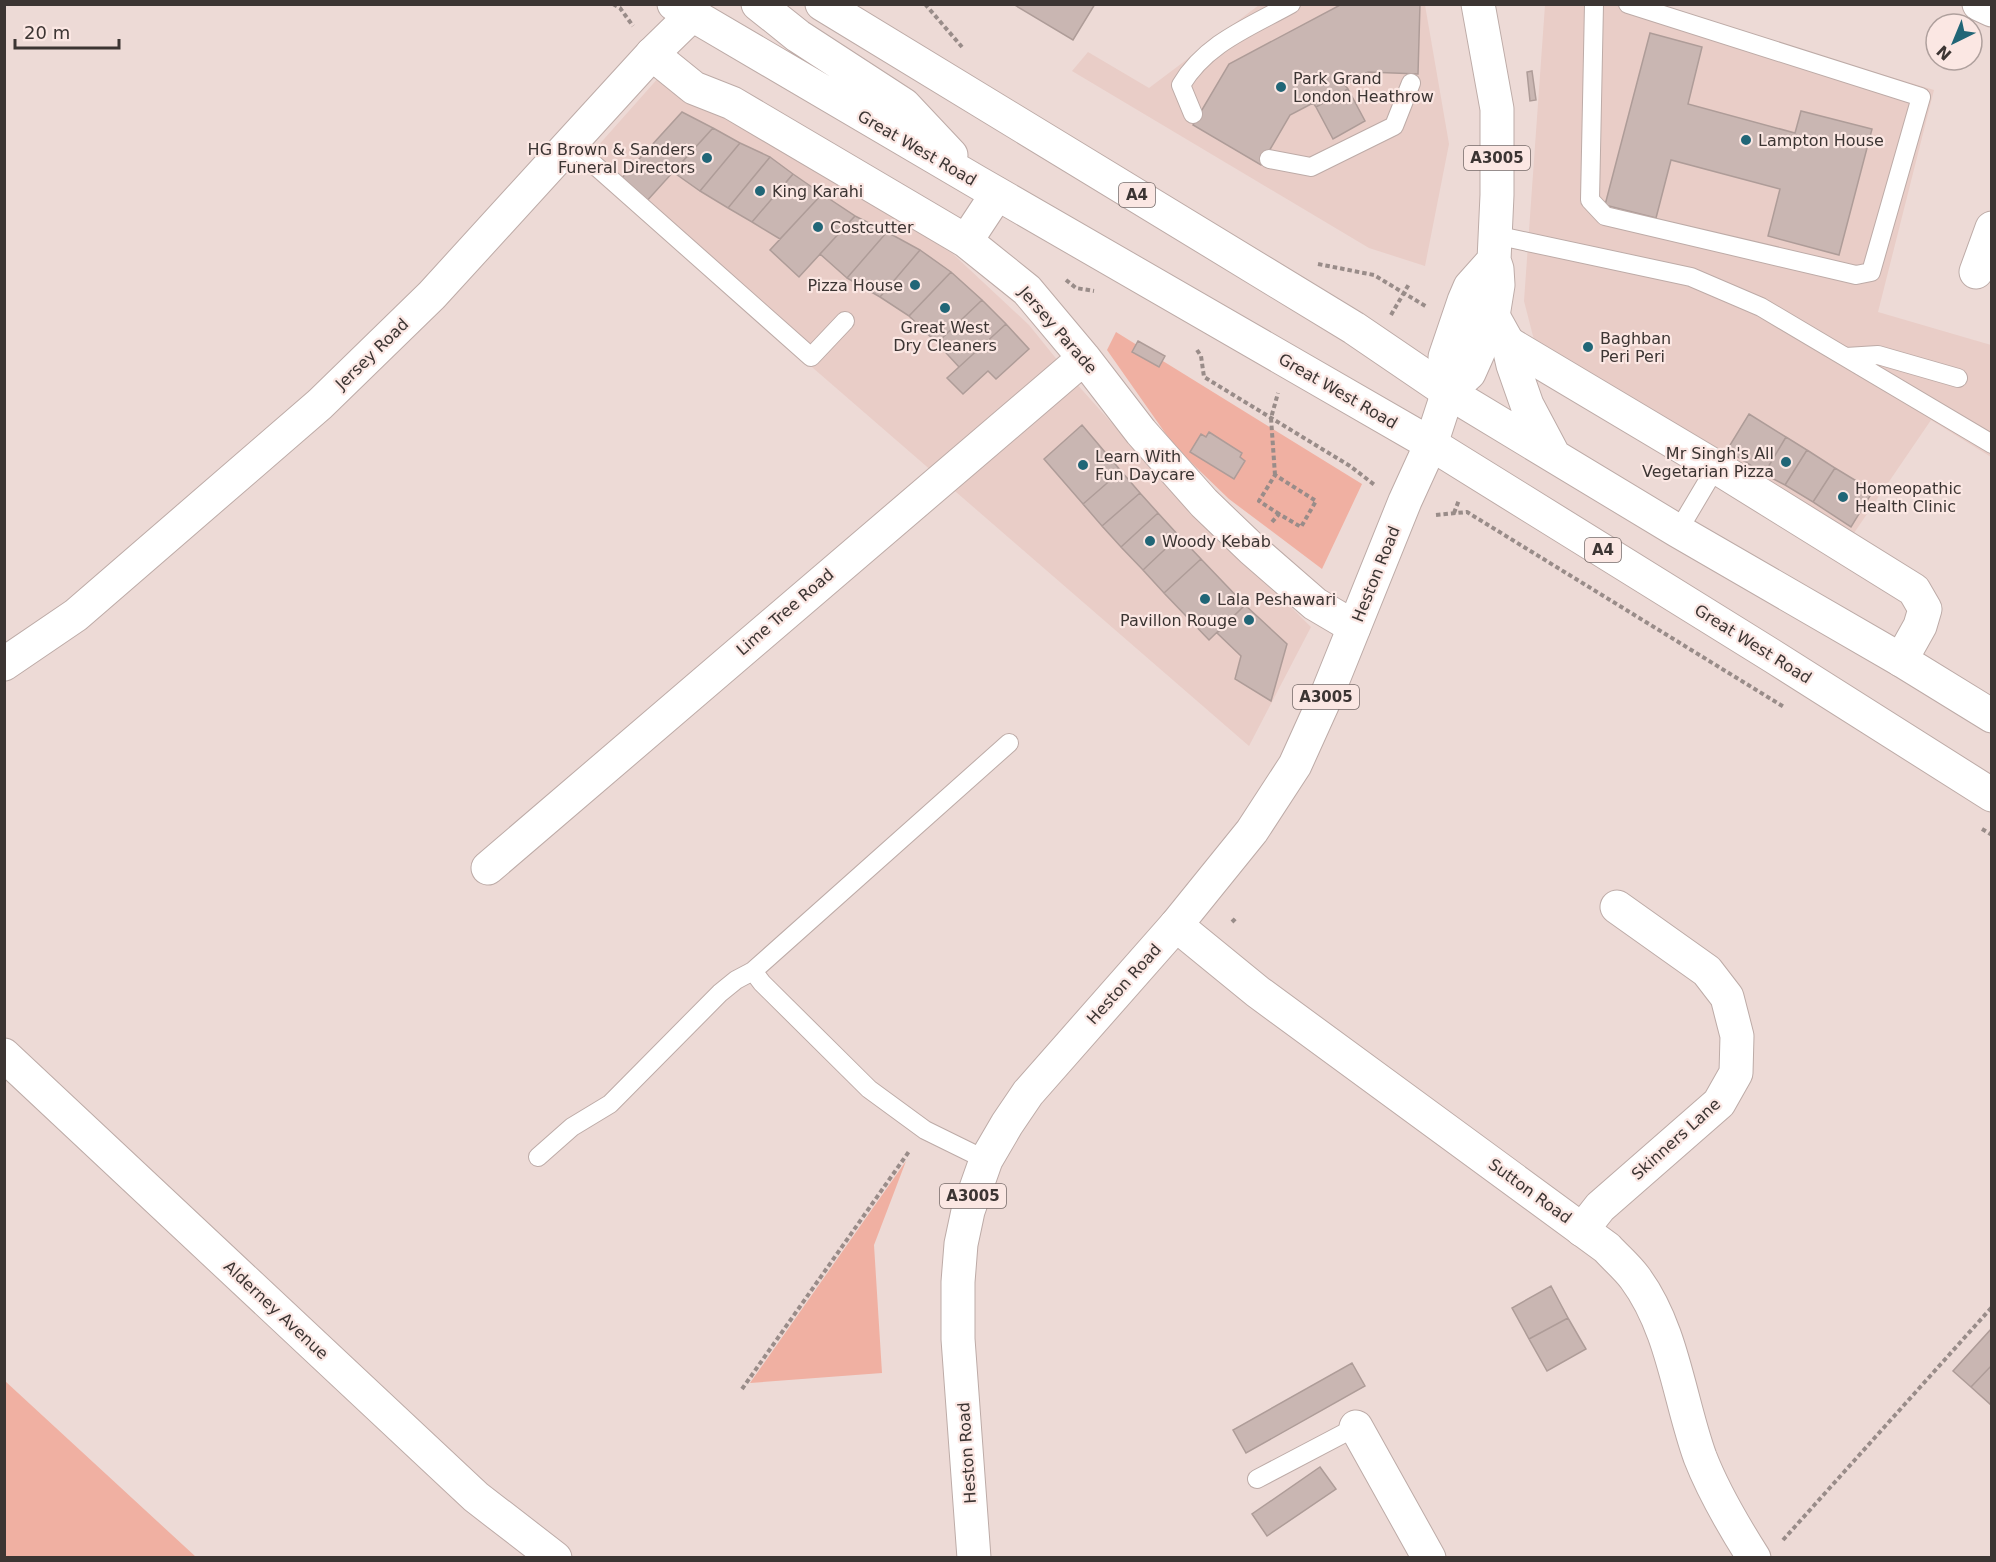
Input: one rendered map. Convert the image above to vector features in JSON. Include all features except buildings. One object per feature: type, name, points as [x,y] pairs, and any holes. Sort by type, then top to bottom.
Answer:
[{"type":"main road","points":[[758,4],[792,31],[904,105],[987,188],[966,241]]},
{"type":"main road","name":"A3005","points":[[1448,392],[1469,373],[1500,329],[1495,247],[1497,108],[1478,4]]},
{"type":"main road","points":[[1979,4],[1992,10]]},
{"type":"main road","name":"Great West Road","points":[[689,8],[987,188],[1431,444],[1992,795]]},
{"type":"main road","name":"Jersey Road","points":[[4,664],[76,615],[320,404],[432,295],[652,54],[689,8]]},
{"type":"main road","name":"A4","points":[[835,9],[1354,328],[1448,392],[1992,716]]},
{"type":"main road","name":"Jersey Parade","points":[[652,54],[694,88],[732,103],[966,241],[1027,290],[1084,358],[1141,432],[1204,503],[1315,604],[1354,627]]},
{"type":"main road","points":[[1976,272],[1992,228]]},
{"type":"main road","name":"A3005","points":[[1431,444],[1448,392],[1445,357],[1470,287],[1495,247]]},
{"type":"main road","points":[[1500,329],[1527,405],[1553,454]]},
{"type":"main road","points":[[1500,329],[1914,590],[1925,609],[1920,626],[1901,660]]},
{"type":"main road","name":"Lime Tree Road","points":[[488,868],[1084,358]]},
{"type":"main road","name":"Heston Road","points":[[974,1557],[958,1339],[958,1282],[961,1244],[968,1211],[986,1160],[1006,1124],[1028,1093],[1176,925],[1252,831],[1295,765],[1328,692],[1405,501],[1431,444]]},
{"type":"main road","name":"Skinners Lane","points":[[1582,1230],[1600,1207],[1719,1103],[1736,1074],[1737,1036],[1727,997],[1707,971],[1617,907]]},
{"type":"main road","name":"Sutton Road","points":[[1176,925],[1258,992],[1607,1248],[1635,1276],[1664,1334],[1689,1425],[1707,1474],[1722,1507],[1753,1557]]},
{"type":"main road","name":"Alderney Avenue","points":[[4,1054],[476,1497],[555,1557]]},
{"type":"main road","points":[[1356,1427],[1429,1557]]},
{"type":"lane","points":[[1193,114],[1181,85],[1198,62],[1216,45],[1291,4]]},
{"type":"lane","points":[[1594,4],[1590,200],[1605,216],[1856,275],[1871,272],[1921,97],[1628,4]]},
{"type":"lane","points":[[1269,159],[1311,168],[1394,126],[1411,83]]},
{"type":"lane","points":[[571,144],[811,357],[844,321]]},
{"type":"lane","points":[[1495,247],[1691,277],[1761,307],[1992,444]]},
{"type":"lane","points":[[1846,357],[1878,355],[1958,378]]},
{"type":"lane","points":[[1678,531],[1716,467]]},
{"type":"lane","points":[[538,1157],[572,1127],[610,1104],[720,993],[736,980],[753,971],[1009,743]]},
{"type":"lane","points":[[753,971],[762,983],[868,1089],[925,1130],[986,1160]]},
{"type":"lane","points":[[1257,1479],[1356,1427]]},
{"type":"path","points":[[1374,275],[1430,309]]},
{"type":"path","points":[[1386,323],[1409,284]]},
{"type":"path","points":[[1204,377],[1350,466],[1379,489]]},
{"type":"path","points":[[1275,475],[1317,501],[1301,527],[1259,501],[1275,475],[1271,418],[1279,389]]},
{"type":"path","points":[[1454,513],[1459,500]]},
{"type":"path","points":[[1432,516],[1467,512],[1790,711]]},
{"type":"path","points":[[1253,550],[1279,513]]},
{"type":"path","points":[[1981,829],[1992,835]]},
{"type":"path","points":[[1232,922],[1237,917]]},
{"type":"path","points":[[742,1389],[916,1141]]},
{"type":"path","points":[[1753,1557],[1779,1544],[1992,1307]]},
{"type":"shaded area","points":[[1259,5],[1425,5],[1449,144],[1425,266],[1369,248],[1072,71],[1088,52],[1149,88]]},
{"type":"shaded area","points":[[1545,5],[1653,5],[1934,90],[1878,312],[1991,345],[1991,457],[1931,420],[1854,533],[1534,340],[1524,301]]},
{"type":"shaded area","points":[[660,76],[779,143],[953,254],[1029,325],[1075,382],[1151,467],[1311,627],[1249,746],[580,166]]},
{"type":"shaded area","points":[[1116,332],[1362,484],[1322,569],[1229,499],[1175,447],[1107,350]]},
{"type":"shaded area","points":[[906,1161],[874,1245],[882,1373],[750,1383]]},
{"type":"shaded area","points":[[5,1381],[196,1557],[5,1557]]},
{"type":"place","name":"Park Grand London Heathrow","points":[[1281,87]]},
{"type":"place","name":"Lampton House","points":[[1746,140]]},
{"type":"place","name":"HG Brown & Sanders Funeral Directors","points":[[707,158]]},
{"type":"place","name":"King Karahi","points":[[760,191]]},
{"type":"place","name":"Costcutter","points":[[818,227]]},
{"type":"place","name":"Pizza House","points":[[915,285]]},
{"type":"place","name":"Great West Dry Cleaners","points":[[945,308]]},
{"type":"place","name":"Baghban Peri Peri","points":[[1588,347]]},
{"type":"place","name":"Mr Singh's All Vegetarian Pizza","points":[[1786,462]]},
{"type":"place","name":"Learn With Fun Daycare","points":[[1083,465]]},
{"type":"place","name":"Homeopathic Health Clinic","points":[[1843,497]]},
{"type":"place","name":"Woody Kebab","points":[[1150,541]]},
{"type":"place","name":"Lala Peshawari","points":[[1205,599]]},
{"type":"place","name":"Pavillon Rouge","points":[[1249,620]]}]
